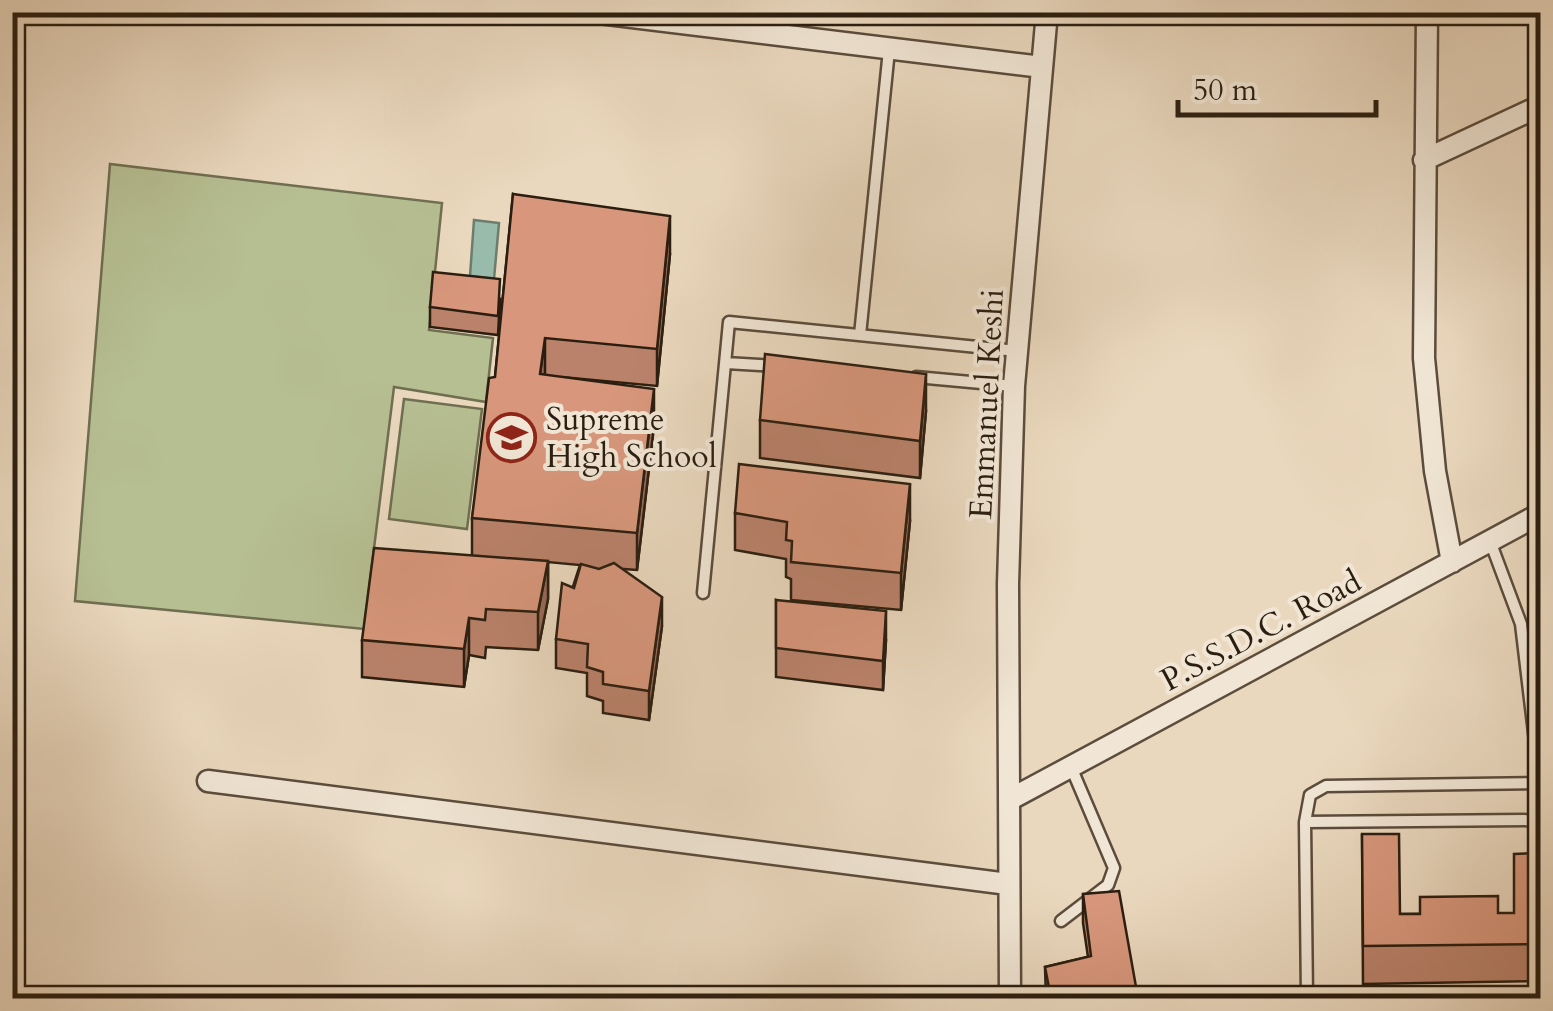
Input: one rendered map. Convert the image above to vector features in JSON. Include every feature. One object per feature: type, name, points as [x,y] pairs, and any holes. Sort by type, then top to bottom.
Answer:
[{"type":"street","points":[[591,12],[1042,67]]},
{"type":"street","name":"Emmanuel Keshi","points":[[1010,998],[1008,584],[1014,386],[1047,12]]},
{"type":"street","points":[[1427,12],[1424,358],[1435,471],[1452,562]]},
{"type":"street","points":[[1424,160],[1540,106]]},
{"type":"street","name":"P.S.S.D.C. Road","points":[[1009,800],[1540,515]]},
{"type":"street","points":[[208,781],[1008,884]]},
{"type":"lane","points":[[860,335],[889,50]]},
{"type":"lane","points":[[703,593],[730,322],[1018,351]]},
{"type":"lane","points":[[726,362],[779,367]]},
{"type":"lane","points":[[912,377],[1014,386]]},
{"type":"lane","points":[[1307,998],[1305,822],[1310,795],[1326,786],[1540,784],[1521,624],[1490,540]]},
{"type":"lane","points":[[1061,922],[1108,886],[1114,868],[1071,768]]},
{"type":"lane","points":[[1305,822],[1540,820]]},
{"type":"shaded area","points":[[110,164],[442,203],[429,330],[493,338],[486,402],[394,387],[364,629],[75,601]]},
{"type":"shaded area","points":[[474,220],[499,223],[494,279],[470,276]]},
{"type":"shaded area","points":[[404,399],[482,409],[467,529],[389,519]]},
{"type":"building","points":[[513,194],[670,216],[657,349],[545,338],[540,374],[654,389],[637,533],[472,518],[489,378],[495,377]]},
{"type":"building","points":[[433,272],[500,279],[498,316],[430,307]]},
{"type":"building","points":[[765,354],[926,374],[920,441],[760,420]]},
{"type":"building","points":[[739,464],[910,484],[901,573],[791,562],[792,541],[786,540],[787,522],[735,513]]},
{"type":"building","points":[[374,548],[548,561],[538,612],[486,609],[485,620],[469,618],[464,649],[362,640]]},
{"type":"building","points":[[614,563],[662,597],[649,691],[603,684],[603,672],[587,667],[588,644],[556,639],[562,583],[574,588],[581,564],[599,569]]},
{"type":"building","points":[[776,600],[886,611],[883,661],[776,648]]},
{"type":"building","points":[[1362,834],[1399,834],[1400,914],[1420,914],[1420,897],[1498,896],[1498,913],[1514,913],[1514,854],[1540,853],[1540,944],[1363,946]]},
{"type":"building","points":[[1119,891],[1138,998],[1051,998],[1045,967],[1091,956],[1083,894]]},
{"type":"place","name":"Supreme High School","points":[[511,438]]}]
